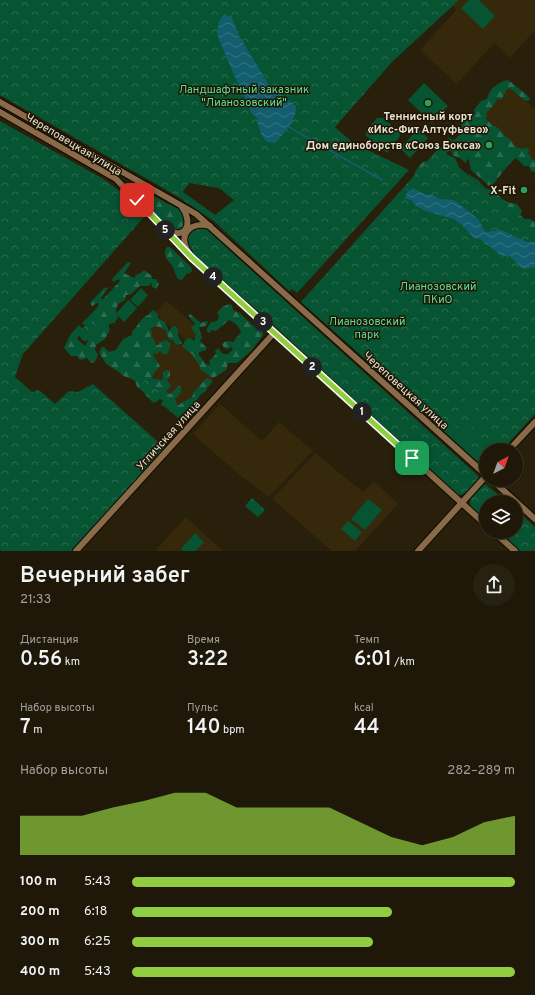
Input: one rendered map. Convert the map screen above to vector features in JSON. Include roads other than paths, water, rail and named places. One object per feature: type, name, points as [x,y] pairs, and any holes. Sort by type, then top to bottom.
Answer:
[{"type":"main road","name":"Череповецкая улица","points":[[0,102],[181,204],[212,226],[479,469]]},
{"type":"main road","name":"Череповецкая улица","points":[[0,112],[116,179],[192,258],[479,518]]},
{"type":"main road","points":[[162,228],[174,234],[183,232],[186,228],[188,219],[181,204]]},
{"type":"main road","points":[[192,258],[185,244],[187,232],[194,225],[203,224],[212,226]]},
{"type":"main road","name":"Угличская улица","points":[[76,551],[274,333]]},
{"type":"main road","points":[[516,443],[535,422]]},
{"type":"main road","points":[[418,551],[479,483]]},
{"type":"main road","points":[[500,487],[535,519]]},
{"type":"main road","points":[[502,539],[515,551]]},
{"type":"water","points":[[226,14],[228,17],[231,15],[238,34],[271,88],[296,106],[296,111],[292,121],[286,131],[275,143],[267,142],[261,134],[256,116],[252,114],[219,40],[218,27],[221,18]]},
{"type":"water","points":[[413,188],[424,194],[433,195],[440,199],[454,200],[479,220],[485,232],[501,230],[527,242],[535,242],[535,267],[523,269],[510,256],[500,255],[490,246],[485,244],[481,239],[475,239],[454,219],[426,211],[416,206],[411,200],[405,198],[407,193]]},
{"type":"waterway","points":[[287,126],[382,180]]},
{"type":"waterway","points":[[406,189],[410,192]]},
{"type":"place","name":"Теннисный корт «Икс-Фит Алтуфьево»","points":[[428,103]]},
{"type":"place","name":"Дом единоборств «Союз Бокса»","points":[[489,145]]},
{"type":"place","name":"X-Fit","points":[[524,190]]},
{"type":"park label","name":"Ландшафтный заказник \"Лианозовский\"","points":[[244,95]]},
{"type":"park label","name":"Лианозовский ПКиО","points":[[438,292]]},
{"type":"park label","name":"Лианозовский парк","points":[[367,327]]}]
